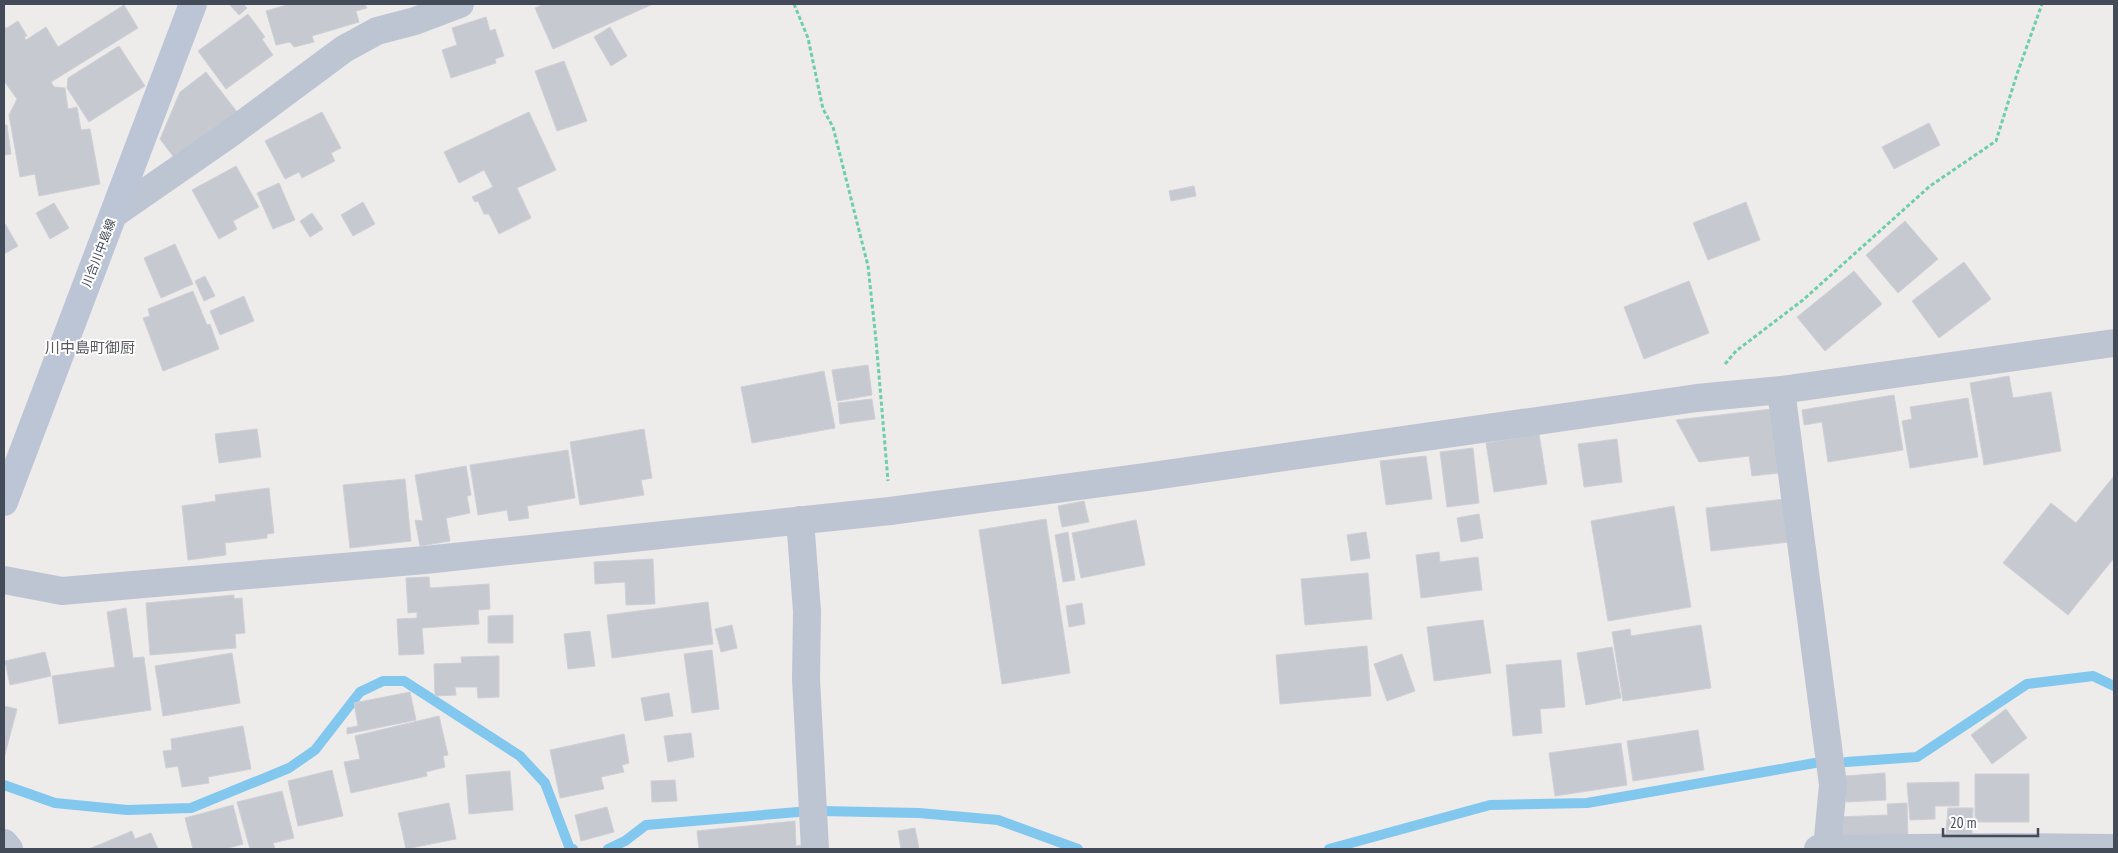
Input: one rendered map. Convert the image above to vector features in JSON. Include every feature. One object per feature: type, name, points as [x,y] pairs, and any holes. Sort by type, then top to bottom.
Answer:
[{"type":"main road","name":"川合川中島線","points":[[4,502],[193,4]]},
{"type":"street","points":[[114,214],[228,135],[344,49],[377,31],[415,21],[460,4]]},
{"type":"street","points":[[4,580],[62,591],[424,560],[890,511],[1146,477],[1697,398],[1781,390],[2114,343]]},
{"type":"street","points":[[1781,390],[1833,785],[1825,849],[2114,848]]},
{"type":"street","points":[[800,520],[807,611],[806,679],[815,849]]},
{"type":"street","points":[[4,843],[9,849]]},
{"type":"path","points":[[794,4],[808,38],[823,109],[833,127],[868,266],[890,511]]},
{"type":"path","points":[[1697,398],[1736,351],[1803,300],[1930,186],[1996,141],[2016,74],[2042,4]]},
{"type":"building","points":[[229,4],[243,4],[247,8],[239,15]]},
{"type":"building","points":[[290,4],[365,4],[367,8],[356,11],[359,22],[312,36],[314,42],[294,47],[290,42],[276,45],[266,11]]},
{"type":"building","points":[[544,4],[653,4],[553,49],[535,8]]},
{"type":"building","points":[[124,5],[138,28],[51,82],[54,87],[65,88],[68,109],[77,107],[81,130],[90,129],[100,184],[39,196],[35,174],[20,177],[9,115],[17,99],[4,81],[4,28],[18,21],[27,36],[24,37],[26,40],[46,27],[58,47]]},
{"type":"building","points":[[248,14],[265,37],[262,39],[273,55],[226,89],[198,51]]},
{"type":"building","points":[[486,17],[490,31],[495,29],[504,56],[495,59],[496,63],[451,78],[442,50],[457,45],[452,28]]},
{"type":"building","points":[[610,27],[627,56],[611,66],[594,37]]},
{"type":"building","points":[[119,46],[145,86],[89,122],[67,88],[68,78]]},
{"type":"building","points":[[564,61],[587,121],[557,131],[535,71]]},
{"type":"building","points":[[206,72],[241,117],[176,160],[160,139],[180,92]]},
{"type":"building","points":[[322,112],[341,148],[331,153],[335,161],[302,178],[299,172],[285,179],[265,141]]},
{"type":"building","points":[[529,112],[556,170],[517,188],[531,218],[499,234],[489,214],[484,214],[478,201],[475,202],[472,197],[493,187],[484,170],[459,183],[444,152]]},
{"type":"building","points":[[1929,123],[1940,145],[1894,169],[1882,147]]},
{"type":"building","points":[[4,125],[7,125],[11,154],[4,155]]},
{"type":"building","points":[[236,166],[259,207],[233,221],[237,229],[219,239],[192,190]]},
{"type":"building","points":[[279,183],[295,220],[273,229],[257,193]]},
{"type":"building","points":[[1194,186],[1196,196],[1171,201],[1169,191]]},
{"type":"building","points":[[363,202],[375,224],[353,236],[341,215]]},
{"type":"building","points":[[1746,202],[1760,240],[1708,260],[1693,223]]},
{"type":"building","points":[[54,203],[69,228],[50,239],[36,213]]},
{"type":"building","points":[[312,213],[323,229],[310,237],[300,221]]},
{"type":"building","points":[[1905,221],[1938,259],[1898,293],[1866,255]]},
{"type":"building","points":[[4,222],[18,246],[4,254]]},
{"type":"building","points":[[175,244],[193,284],[161,298],[144,258]]},
{"type":"building","points":[[1964,262],[1991,299],[1939,338],[1912,301]]},
{"type":"building","points":[[1854,271],[1882,304],[1825,351],[1797,317]]},
{"type":"building","points":[[205,276],[215,296],[204,301],[195,281]]},
{"type":"building","points":[[1689,281],[1709,333],[1644,359],[1624,307]]},
{"type":"building","points":[[193,291],[207,325],[210,324],[219,349],[163,371],[143,318],[150,316],[148,309]]},
{"type":"building","points":[[244,296],[254,321],[220,335],[210,311]]},
{"type":"building","points":[[868,365],[872,395],[837,401],[832,370]]},
{"type":"building","points":[[824,371],[835,428],[752,443],[741,387]]},
{"type":"building","points":[[2009,376],[2013,398],[2051,392],[2061,451],[1984,465],[1970,383]]},
{"type":"building","points":[[1894,395],[1903,450],[1828,462],[1822,422],[1804,425],[1802,410]]},
{"type":"building","points":[[1968,398],[1978,457],[1910,468],[1902,421],[1912,419],[1910,407]]},
{"type":"building","points":[[872,399],[875,419],[840,424],[838,403]]},
{"type":"building","points":[[1772,409],[1779,473],[1752,476],[1749,456],[1699,462],[1676,420]]},
{"type":"building","points":[[257,429],[261,457],[219,463],[215,434]]},
{"type":"building","points":[[644,429],[652,478],[641,480],[644,495],[580,505],[570,442]]},
{"type":"building","points":[[1539,434],[1547,484],[1494,492],[1486,443]]},
{"type":"building","points":[[1617,439],[1622,482],[1584,487],[1578,444]]},
{"type":"building","points":[[1473,448],[1479,503],[1447,507],[1440,452]]},
{"type":"building","points":[[568,450],[575,498],[527,506],[529,518],[509,521],[507,510],[478,515],[470,465]]},
{"type":"building","points":[[1426,456],[1432,499],[1386,505],[1380,461]]},
{"type":"building","points":[[466,466],[471,495],[467,496],[470,513],[446,518],[450,541],[420,546],[415,520],[423,521],[415,475]]},
{"type":"building","points":[[2114,476],[2114,558],[2068,615],[2003,563],[2051,503],[2076,523]]},
{"type":"building","points":[[405,479],[411,541],[350,548],[343,485]]},
{"type":"building","points":[[269,488],[274,533],[267,534],[267,538],[225,543],[226,555],[188,560],[182,506],[216,501],[215,495]]},
{"type":"building","points":[[1784,499],[1789,542],[1711,551],[1706,508]]},
{"type":"building","points":[[1084,501],[1089,522],[1062,527],[1058,506]]},
{"type":"building","points":[[1674,506],[1691,607],[1608,621],[1591,521]]},
{"type":"building","points":[[1479,514],[1483,538],[1461,542],[1457,518]]},
{"type":"building","points":[[1046,519],[1070,673],[1002,684],[979,530]]},
{"type":"building","points":[[1136,520],[1145,565],[1081,578],[1072,533]]},
{"type":"building","points":[[1068,532],[1075,580],[1063,582],[1055,535]]},
{"type":"building","points":[[1366,532],[1370,558],[1351,561],[1347,535]]},
{"type":"building","points":[[1439,552],[1440,562],[1478,557],[1482,590],[1421,598],[1416,555]]},
{"type":"building","points":[[653,559],[655,604],[626,605],[625,582],[595,584],[594,562]]},
{"type":"building","points":[[1368,573],[1372,619],[1305,625],[1301,579]]},
{"type":"building","points":[[429,577],[430,588],[489,584],[490,609],[478,610],[479,624],[422,628],[424,654],[399,655],[397,619],[417,618],[417,612],[408,613],[406,578]]},
{"type":"building","points":[[234,595],[234,599],[242,598],[245,633],[235,634],[236,648],[150,655],[146,603]]},
{"type":"building","points":[[708,602],[713,644],[612,658],[607,615]]},
{"type":"building","points":[[1082,603],[1085,624],[1069,627],[1066,606]]},
{"type":"building","points":[[126,608],[133,658],[144,657],[151,710],[59,724],[52,676],[115,667],[107,612]]},
{"type":"building","points":[[513,615],[513,643],[488,643],[488,616]]},
{"type":"building","points":[[1483,620],[1491,673],[1434,681],[1427,627]]},
{"type":"building","points":[[732,625],[737,648],[721,652],[715,629]]},
{"type":"building","points":[[1701,625],[1711,688],[1623,701],[1612,632],[1630,629],[1631,636]]},
{"type":"building","points":[[590,631],[595,666],[568,669],[564,634]]},
{"type":"building","points":[[1367,646],[1371,696],[1280,704],[1276,655]]},
{"type":"building","points":[[1612,647],[1621,698],[1586,705],[1577,653]]},
{"type":"building","points":[[712,650],[719,709],[692,713],[684,654]]},
{"type":"building","points":[[45,652],[51,676],[10,685],[5,661]]},
{"type":"building","points":[[232,653],[240,703],[163,716],[155,666]]},
{"type":"building","points":[[1402,654],[1415,691],[1387,701],[1374,664]]},
{"type":"building","points":[[499,656],[499,697],[478,698],[477,687],[455,687],[456,695],[435,696],[434,664],[462,663],[461,657]]},
{"type":"building","points":[[1561,660],[1565,707],[1540,709],[1542,733],[1513,736],[1506,665]]},
{"type":"building","points":[[410,692],[416,720],[347,734],[347,728],[358,726],[354,703]]},
{"type":"building","points":[[669,693],[673,716],[645,721],[641,698]]},
{"type":"building","points":[[4,706],[17,709],[4,758]]},
{"type":"building","points":[[2006,709],[2027,738],[1992,764],[1971,735]]},
{"type":"building","points":[[439,716],[448,755],[443,756],[445,767],[426,772],[427,776],[351,793],[344,762],[360,759],[355,736]]},
{"type":"building","points":[[243,726],[251,769],[208,777],[209,783],[182,787],[178,766],[166,768],[163,751],[172,750],[171,739]]},
{"type":"building","points":[[1698,730],[1704,770],[1633,781],[1627,741]]},
{"type":"building","points":[[691,733],[694,757],[668,762],[664,736]]},
{"type":"building","points":[[624,734],[629,763],[622,765],[624,772],[601,777],[604,789],[560,798],[550,750]]},
{"type":"building","points":[[1621,743],[1627,785],[1555,796],[1549,753]]},
{"type":"building","points":[[332,770],[343,816],[298,826],[288,781]]},
{"type":"building","points":[[510,771],[513,810],[469,814],[466,775]]},
{"type":"building","points":[[1885,773],[1886,800],[1846,802],[1845,776]]},
{"type":"building","points":[[1975,774],[2029,774],[2029,822],[1975,822]]},
{"type":"building","points":[[675,780],[677,801],[652,802],[651,781]]},
{"type":"building","points":[[1959,782],[1959,806],[1935,806],[1935,819],[1910,820],[1907,783]]},
{"type":"building","points":[[282,791],[294,838],[273,843],[275,849],[250,849],[237,802]]},
{"type":"building","points":[[449,803],[456,839],[406,849],[398,813]]},
{"type":"building","points":[[1907,803],[1908,839],[1838,841],[1837,817],[1888,815],[1887,804]]},
{"type":"building","points":[[233,805],[243,844],[225,849],[193,849],[185,818]]},
{"type":"building","points":[[607,807],[614,832],[581,841],[575,815]]},
{"type":"building","points":[[1948,808],[1973,808],[1972,834],[1946,833]]},
{"type":"building","points":[[795,821],[796,846],[802,845],[802,849],[699,849],[697,831]]},
{"type":"building","points":[[915,828],[919,849],[901,849],[898,831]]},
{"type":"building","points":[[132,831],[135,839],[151,833],[158,849],[89,849]]},
{"type":"waterway","points":[[1846,762],[1917,757],[2027,684],[2093,676],[2114,686]]},
{"type":"waterway","points":[[4,785],[55,803],[127,810],[191,808],[289,768],[315,750],[360,692],[383,681],[404,681],[520,756],[545,783],[570,849],[573,849]]},
{"type":"waterway","points":[[1329,849],[1490,805],[1587,803],[1815,763]]},
{"type":"waterway","points":[[820,811],[919,813],[998,820],[1078,849]]},
{"type":"waterway","points":[[608,849],[625,841],[646,825],[798,812]]},
{"type":"district","name":"川中島町御厨","points":[[90,348]]}]
